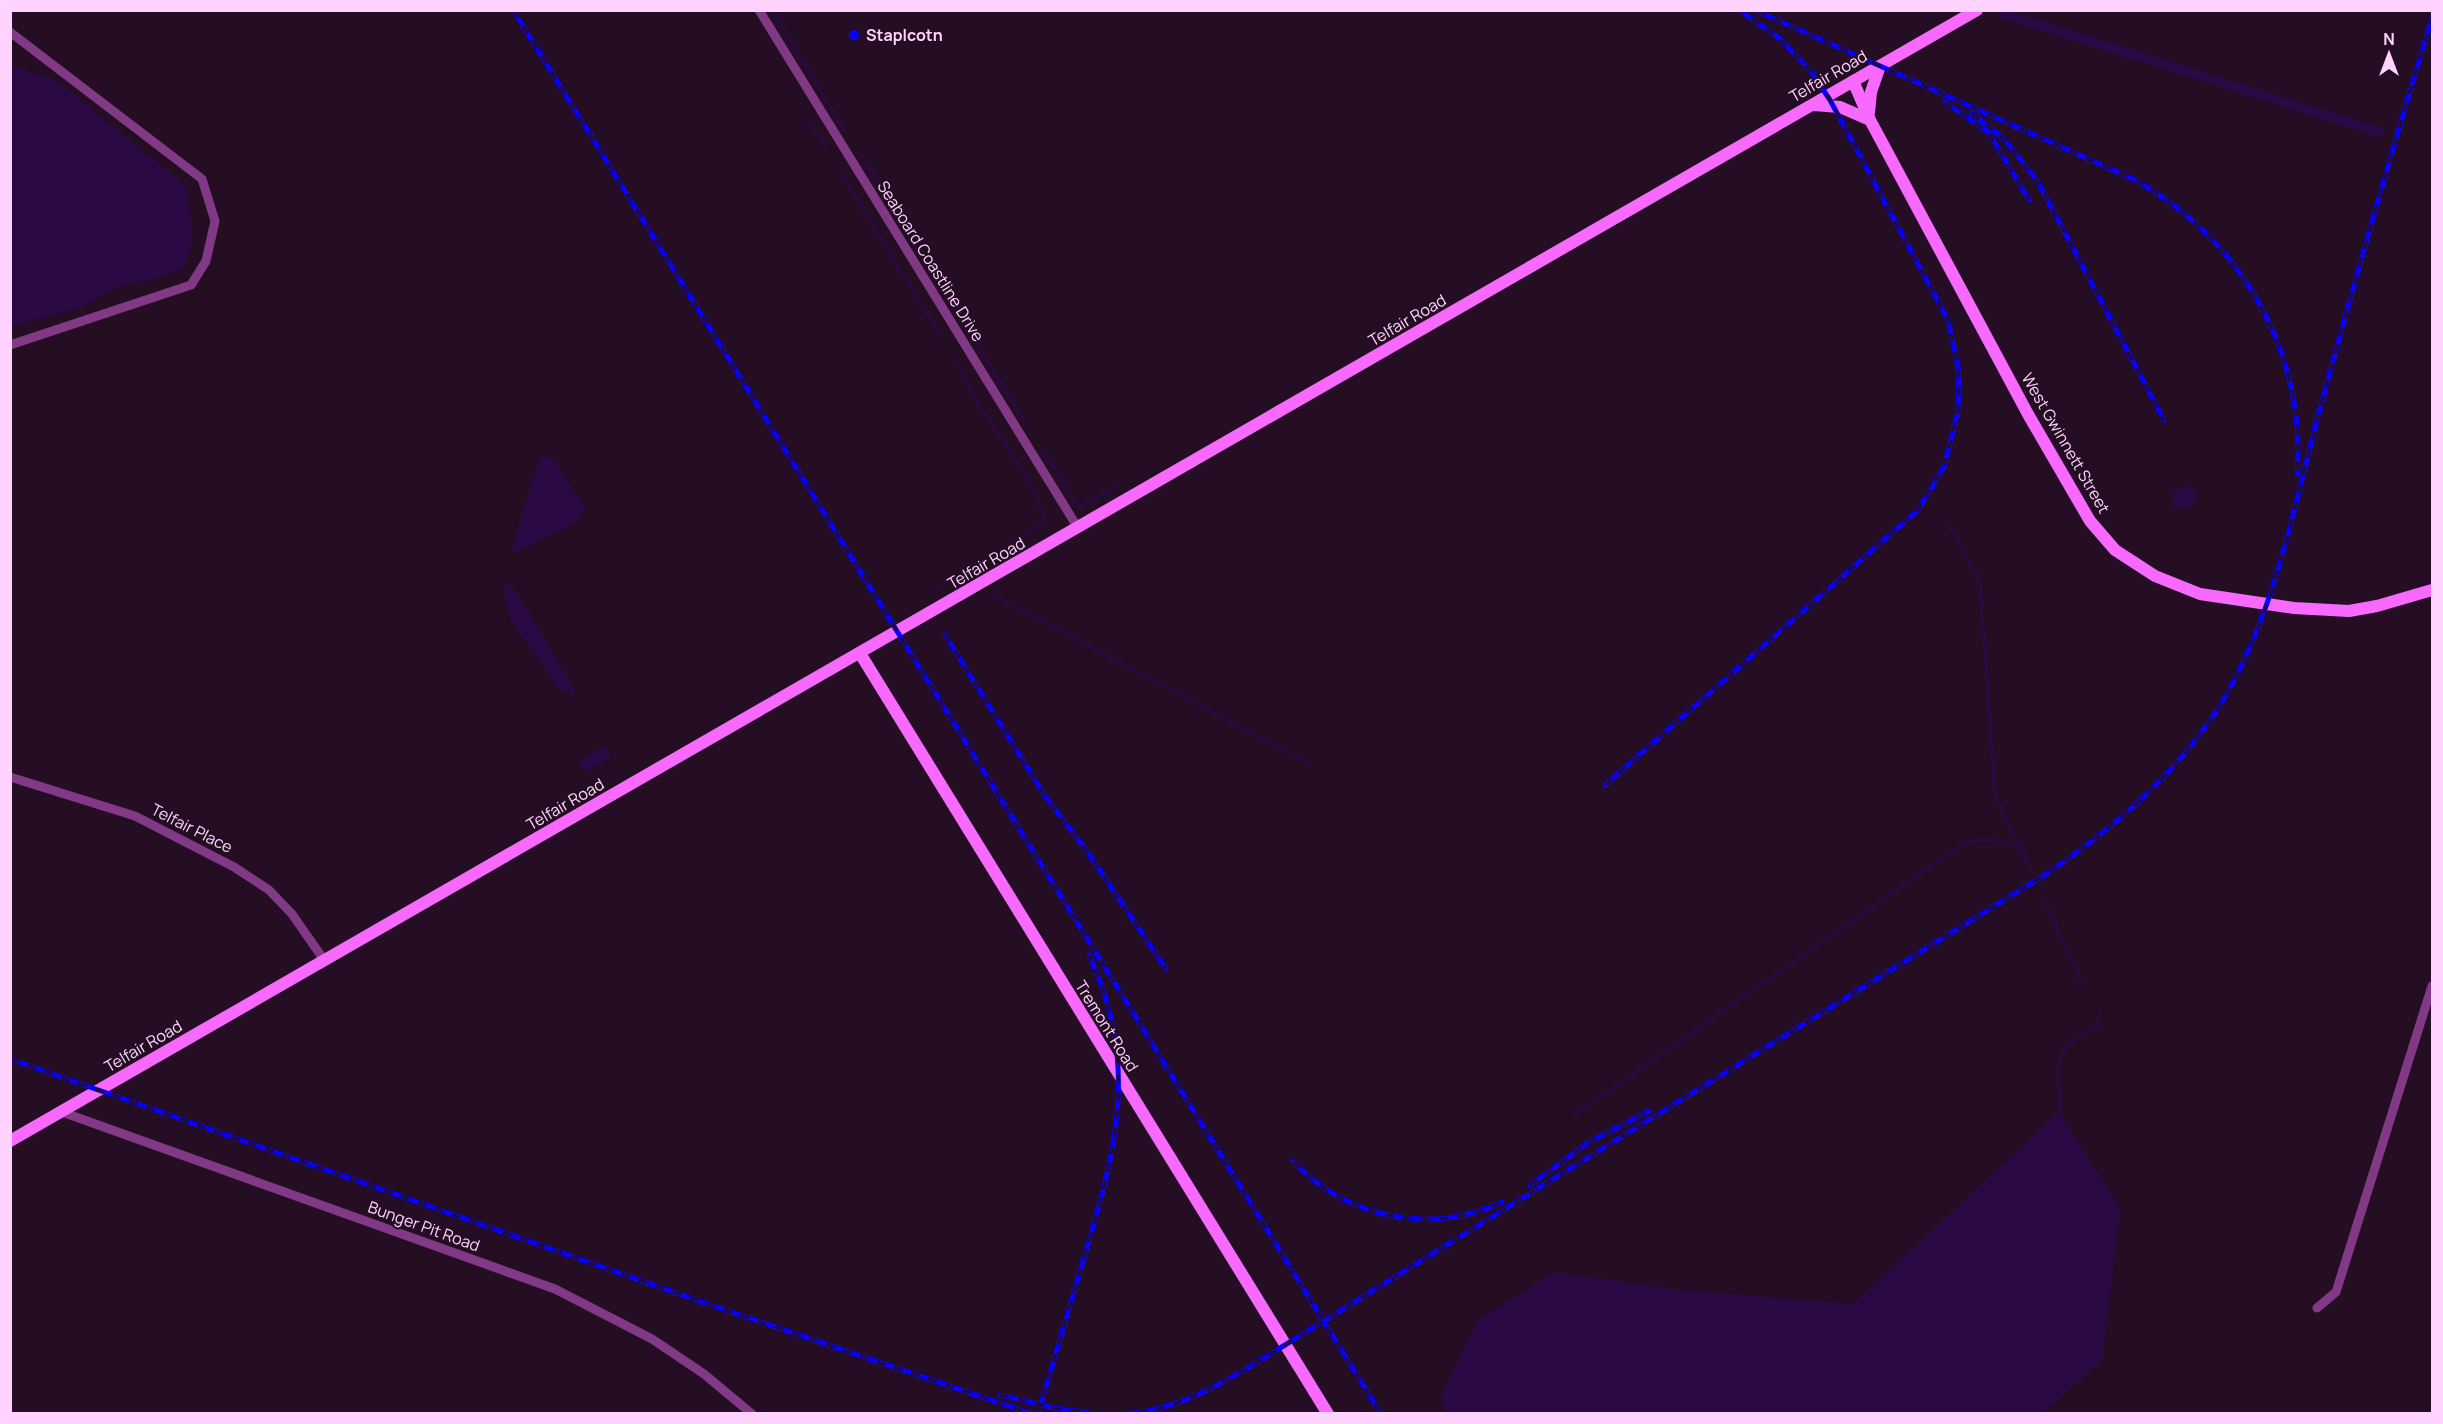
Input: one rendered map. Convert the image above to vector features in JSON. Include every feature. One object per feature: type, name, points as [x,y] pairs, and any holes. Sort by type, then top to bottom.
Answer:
[{"type":"street","name":"Seaboard Coastline Drive","points":[[759,10],[1078,528]]},
{"type":"street","name":"Telfair Road","points":[[10,1141],[861,655],[1977,10]]},
{"type":"street","points":[[10,32],[202,179],[215,221],[206,261],[191,285],[10,345]]},
{"type":"street","points":[[1812,105],[1840,107],[1870,120],[1870,92],[1880,66]]},
{"type":"street","name":"West Gwinnett Street","points":[[1849,83],[2029,416],[2090,521],[2115,550],[2155,576],[2200,594],[2294,608],[2349,611],[2377,606],[2433,590]]},
{"type":"street","name":"Tremont Road","points":[[861,655],[1328,1413]]},
{"type":"street","name":"Telfair Place","points":[[10,777],[135,816],[234,867],[269,890],[284,906],[324,960]]},
{"type":"street","points":[[2317,1308],[2336,1292],[2433,986]]},
{"type":"street","name":"Bunger Pit Road","points":[[62,1112],[555,1289],[652,1339],[704,1374],[752,1413]]},
{"type":"shaded area","points":[[10,67],[18,67],[58,82],[186,186],[192,238],[188,258],[183,268],[155,279],[115,287],[81,308],[11,326]]},
{"type":"shaded area","points":[[551,456],[586,510],[577,522],[513,553],[512,547],[540,457]]},
{"type":"shaded area","points":[[2189,485],[2193,488],[2197,498],[2191,506],[2177,510],[2173,504],[2172,491]]},
{"type":"shaded area","points":[[505,581],[518,594],[574,689],[574,697],[558,688],[511,620],[504,594]]},
{"type":"shaded area","points":[[604,746],[610,752],[608,759],[586,772],[579,767],[582,758]]},
{"type":"shaded area","points":[[2059,1112],[2120,1208],[2102,1360],[2043,1413],[1445,1413],[1441,1396],[1478,1320],[1554,1272],[1680,1290],[1853,1304]]},
{"type":"waterway","points":[[772,10],[845,131]]},
{"type":"waterway","points":[[2004,14],[2379,132]]},
{"type":"waterway","points":[[807,119],[826,147]]},
{"type":"waterway","points":[[862,155],[902,221]]},
{"type":"waterway","points":[[842,174],[941,337]]},
{"type":"waterway","points":[[918,246],[1024,420]]},
{"type":"waterway","points":[[935,588],[974,568],[1046,520],[1028,479],[979,405],[955,358]]},
{"type":"waterway","points":[[1042,448],[1079,507],[1118,486]]},
{"type":"waterway","points":[[1949,526],[1980,581],[1995,795],[2021,849]]},
{"type":"waterway","points":[[994,595],[1311,765]]},
{"type":"waterway","points":[[1574,1115],[1967,841],[1994,840],[2021,849],[2031,867]]},
{"type":"waterway","points":[[2043,897],[2082,983]]},
{"type":"waterway","points":[[2059,1112],[2059,1071],[2063,1052],[2070,1044],[2097,1027],[2100,1015]]},
{"type":"railway","points":[[513,10],[1381,1414]]},
{"type":"railway","points":[[1605,785],[1918,510],[1944,467],[1958,411],[1959,371],[1948,320],[1830,100],[1810,70],[1778,37],[1739,10]]},
{"type":"railway","points":[[1757,11],[2133,179],[2171,203],[2205,232],[2234,265],[2258,302],[2277,342],[2290,384],[2297,429],[2297,474]]},
{"type":"railway","points":[[1120,1414],[1143,1412],[1186,1399],[1227,1380],[1266,1357],[2051,871],[2122,817],[2164,777],[2202,732],[2219,707],[2238,673],[2268,601],[2360,264],[2432,18]]},
{"type":"railway","points":[[1945,102],[1989,133],[2029,200]]},
{"type":"railway","points":[[1972,113],[2004,139],[2038,182],[2164,420]]},
{"type":"railway","points":[[945,635],[1045,796],[1087,851],[1166,969]]},
{"type":"railway","points":[[1038,1414],[1095,1221],[1113,1145],[1118,1108],[1118,1071],[1114,1034],[1105,995],[1089,955]]},
{"type":"railway","points":[[10,1059],[699,1301],[1032,1414]]},
{"type":"railway","points":[[1530,1185],[1589,1142],[1649,1111]]},
{"type":"railway","points":[[1293,1161],[1314,1181],[1338,1196],[1364,1208],[1391,1216],[1419,1219],[1447,1218],[1475,1212],[1502,1202]]},
{"type":"railway","points":[[1000,1395],[1055,1408],[1097,1414]]},
{"type":"place","name":"Staplcotn","points":[[854,35]]}]
